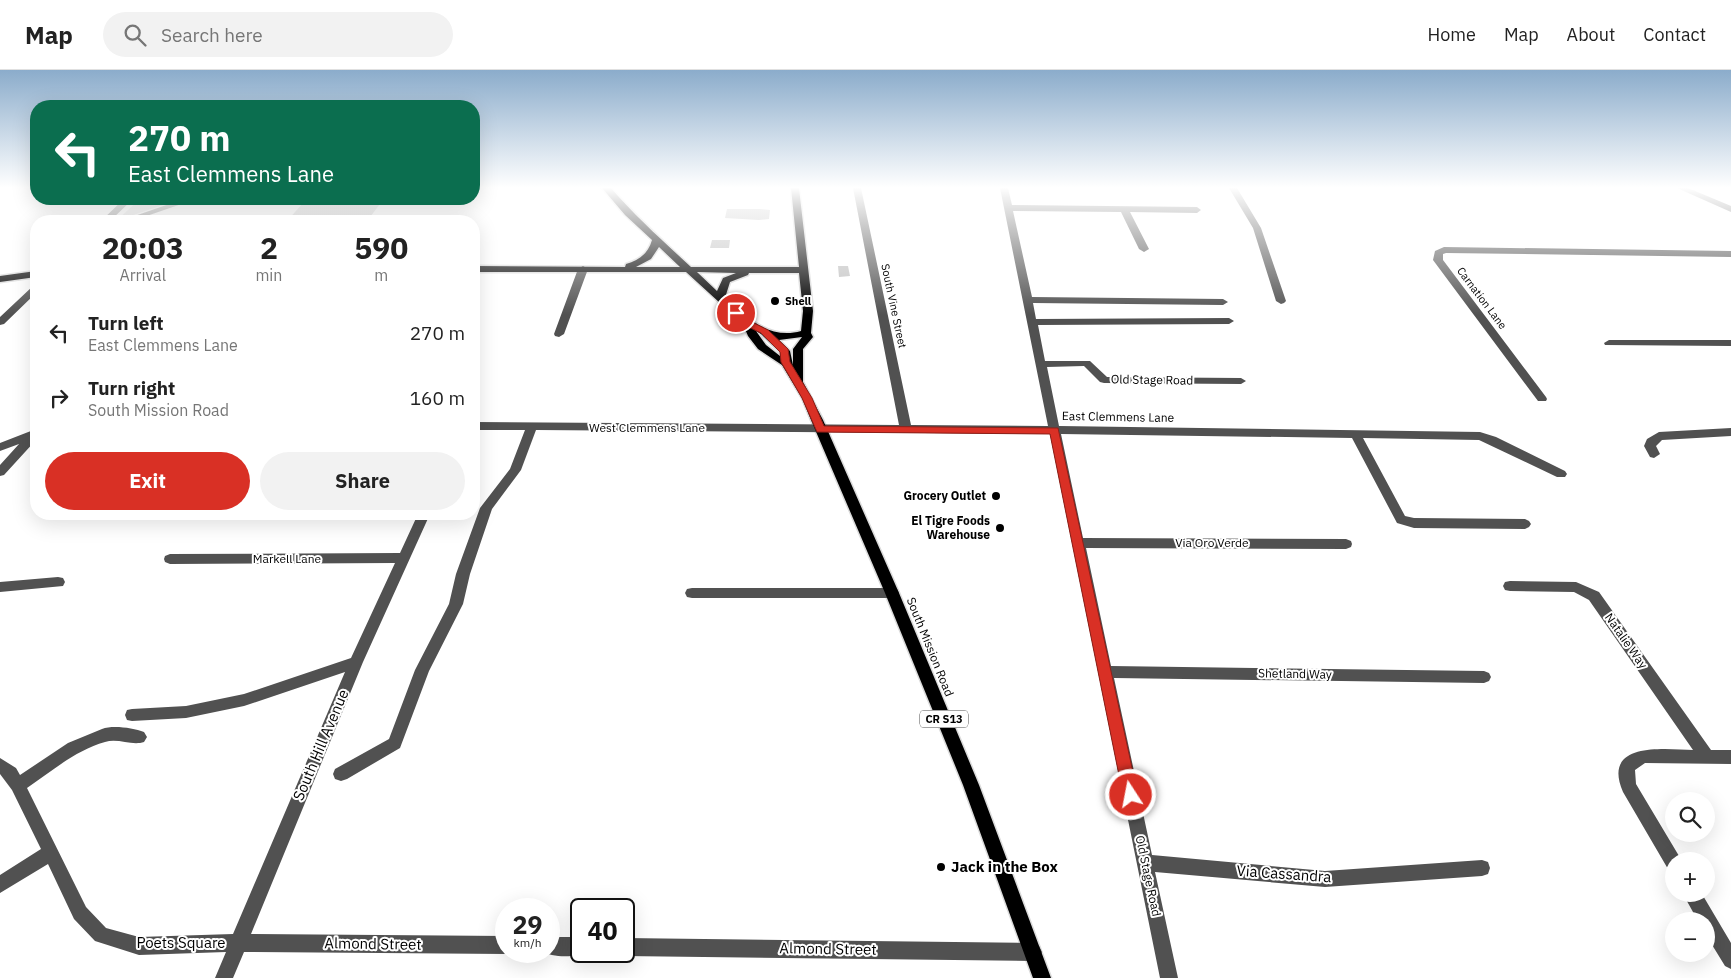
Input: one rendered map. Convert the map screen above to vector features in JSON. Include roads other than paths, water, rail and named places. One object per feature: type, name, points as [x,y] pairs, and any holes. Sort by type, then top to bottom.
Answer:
[{"type":"main road","name":"South Mission Road","points":[[648,230],[747,323],[765,332],[785,351],[786,362],[798,381],[821,429],[892,593],[971,785],[1042,978]]},
{"type":"main road","points":[[798,381],[798,349],[808,337],[806,333],[808,311],[800,230]]},
{"type":"main road","points":[[614,269],[648,258],[655,248],[657,238]]},
{"type":"main road","points":[[480,269],[804,270]]},
{"type":"main road","points":[[720,298],[725,280],[757,270]]},
{"type":"main road","points":[[0,279],[30,275]]},
{"type":"main road","name":"South Mission Road","points":[[747,323],[751,335],[772,357],[786,362]]},
{"type":"main road","points":[[765,332],[784,338],[792,338],[806,333]]},
{"type":"street","name":"South Vine Street","points":[[866,230],[906,430]]},
{"type":"street","name":"Old Stage Road","points":[[1013,230],[1169,978]]},
{"type":"street","points":[[1135,230],[1144,249]]},
{"type":"street","points":[[1258,230],[1282,301]]},
{"type":"street","name":"Carnation Lane","points":[[1542,399],[1438,260],[1438,253],[1444,250],[1731,254]]},
{"type":"street","points":[[558,334],[583,269]]},
{"type":"street","points":[[0,322],[30,294]]},
{"type":"street","points":[[1027,300],[1223,302]]},
{"type":"street","points":[[1032,322],[1229,322]]},
{"type":"street","points":[[1609,343],[1731,343]]},
{"type":"street","name":"Old Stage Road","points":[[1040,364],[1086,363],[1104,380],[1242,381]]},
{"type":"street","name":"West Clemmens Lane","points":[[480,426],[821,429]]},
{"type":"street","points":[[341,774],[395,743],[403,717],[422,670],[456,604],[463,574],[486,508],[515,470],[532,427]]},
{"type":"street","name":"East Clemmens Lane","points":[[821,429],[1480,436],[1561,474]]},
{"type":"street","points":[[1654,454],[1650,446],[1651,442],[1659,436],[1731,432]]},
{"type":"street","points":[[1355,434],[1401,520],[1414,523],[1525,524]]},
{"type":"street","points":[[0,447],[30,435]]},
{"type":"street","points":[[0,472],[30,440]]},
{"type":"street","name":"South Hill Avenue","points":[[224,978],[356,662],[421,520]]},
{"type":"street","name":"Via Oro Verde","points":[[1078,543],[1346,544]]},
{"type":"street","name":"Markell Lane","points":[[170,559],[404,558]]},
{"type":"street","points":[[0,587],[58,582]]},
{"type":"street","name":"Natalie Way","points":[[1510,586],[1576,587],[1594,596],[1707,757]]},
{"type":"street","points":[[692,593],[892,593]]},
{"type":"street","points":[[132,715],[186,712],[244,700],[356,662]]},
{"type":"street","name":"Shetland Way","points":[[1106,672],[1484,677]]},
{"type":"street","points":[[18,785],[73,748],[107,734],[139,737]]},
{"type":"street","points":[[1667,852],[1629,787],[1626,772],[1630,763],[1645,756],[1731,758]]},
{"type":"street","name":"Poets Square","points":[[0,765],[10,773],[18,785],[80,914],[101,935],[139,946],[239,943]]},
{"type":"street","points":[[0,885],[50,853]]},
{"type":"street","name":"Via Cassandra","points":[[1146,863],[1326,879],[1482,868]]},
{"type":"street","points":[[1697,902],[1731,960]]},
{"type":"street","name":"Almond Street","points":[[239,943],[495,945]]},
{"type":"street","name":"Almond Street","points":[[635,946],[1033,952]]},
{"type":"place","name":"Shell","points":[[775,301]]},
{"type":"place","name":"Grocery Outlet","points":[[996,496]]},
{"type":"place","name":"El Tigre Foods Warehouse","points":[[1000,528]]},
{"type":"place","name":"Jack in the Box","points":[[941,867]]}]
